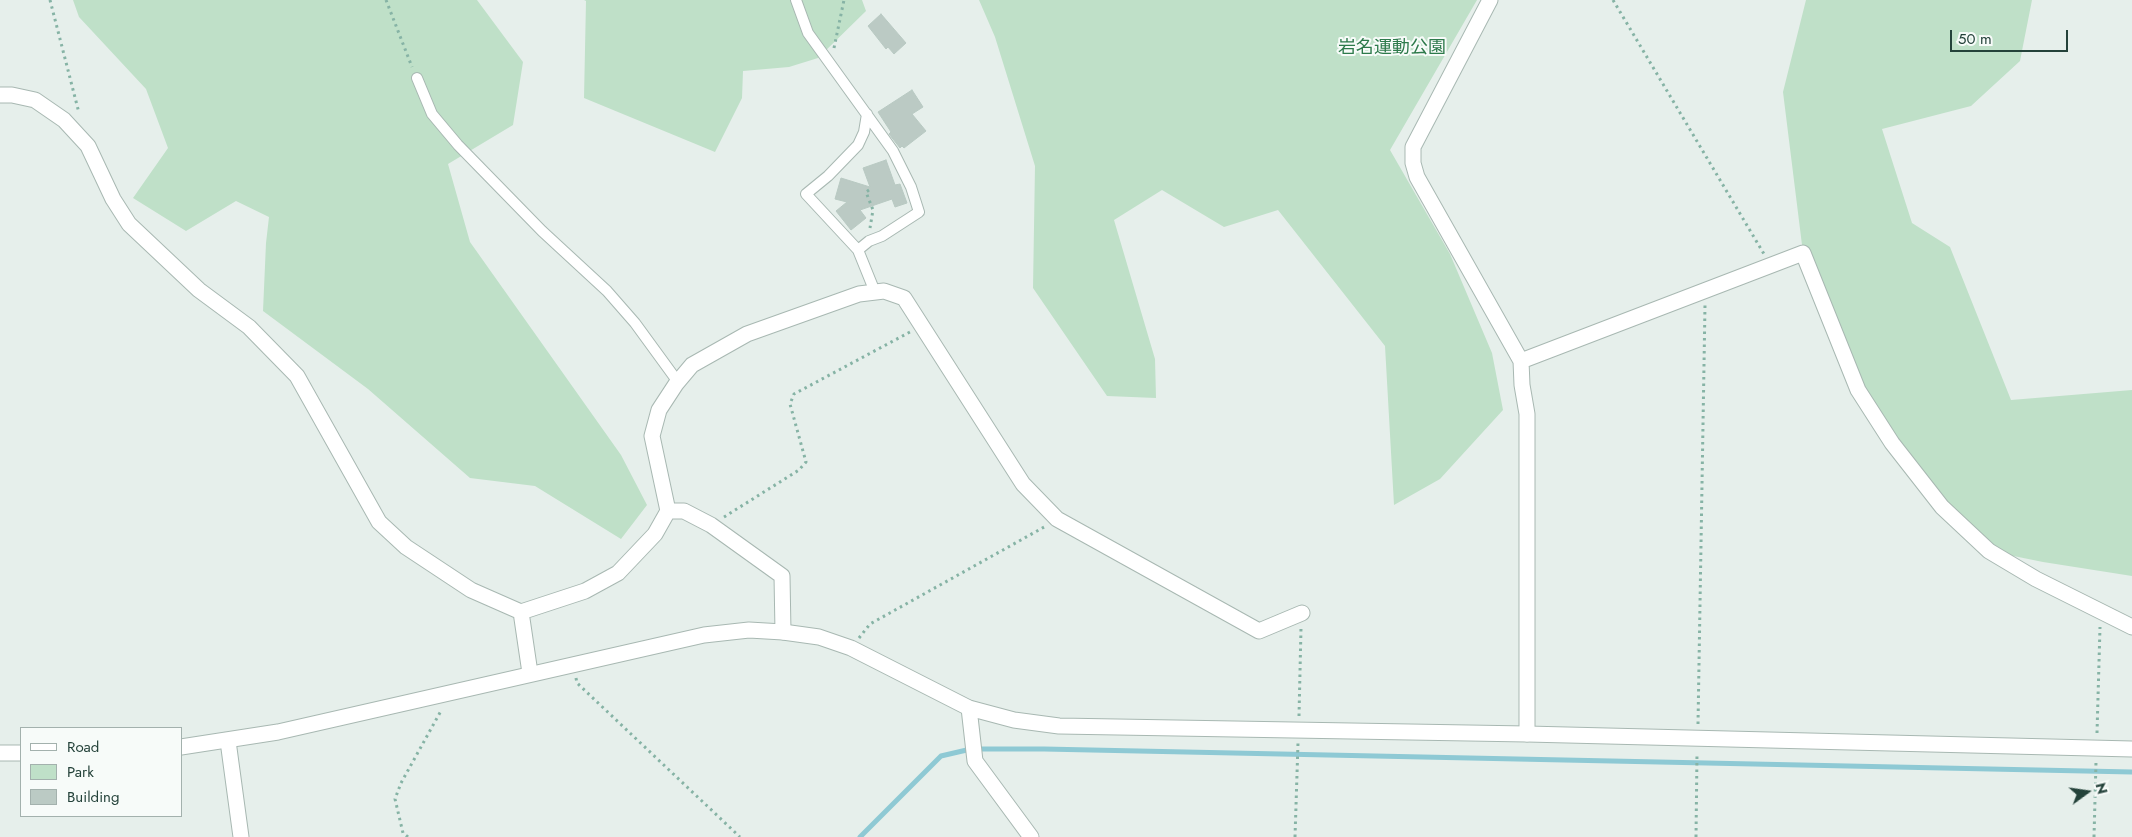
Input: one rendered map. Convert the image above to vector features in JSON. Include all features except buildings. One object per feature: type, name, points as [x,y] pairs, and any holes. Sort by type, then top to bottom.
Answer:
[{"type":"street","points":[[1490,0],[1413,147],[1413,163],[1417,177],[1521,361],[1526,414],[1527,734]]},
{"type":"street","points":[[0,95],[12,95],[35,100],[64,120],[88,146],[113,198],[129,224],[199,290],[249,327],[298,376],[379,522],[406,547],[471,590],[522,612],[585,591],[618,572],[655,534],[668,511],[652,436],[660,410],[678,382],[692,365],[747,334],[858,294],[884,291],[904,298],[1023,484],[1057,520],[1259,631],[1302,613]]},
{"type":"street","points":[[1521,361],[1803,254],[1858,390],[1892,443],[1942,507],[1989,551],[2036,579],[2132,627]]},
{"type":"street","points":[[668,511],[684,510],[711,525],[782,576],[783,632]]},
{"type":"street","points":[[522,612],[530,673]]},
{"type":"street","points":[[182,747],[278,732],[530,673],[704,635],[749,630],[819,637],[851,648],[969,708],[1014,720],[1060,726],[1527,734],[2132,749]]},
{"type":"street","points":[[969,708],[975,761],[1031,837]]},
{"type":"street","points":[[228,740],[241,837]]},
{"type":"street","points":[[0,754],[20,753]]},
{"type":"lane","points":[[796,0],[808,33],[893,151],[911,187],[919,212],[882,236],[869,241],[858,250]]},
{"type":"lane","points":[[417,78],[432,114],[458,145],[542,231],[607,291],[635,322],[678,382]]},
{"type":"lane","points":[[867,114],[864,132],[858,144],[828,176],[806,194],[858,250],[875,292]]},
{"type":"path","points":[[50,0],[81,119]]},
{"type":"path","points":[[386,0],[417,78]]},
{"type":"path","points":[[838,28],[844,0]]},
{"type":"path","points":[[1613,0],[1770,265]]},
{"type":"path","points":[[869,190],[866,192],[873,210],[869,241]]},
{"type":"path","points":[[1696,837],[1706,290]]},
{"type":"path","points":[[711,525],[799,470],[806,462],[790,404],[794,394],[921,326]]},
{"type":"path","points":[[851,648],[870,624],[1057,520]]},
{"type":"path","points":[[2094,837],[2101,612]]},
{"type":"path","points":[[571,664],[577,683],[740,837]]},
{"type":"path","points":[[408,837],[403,833],[394,799],[452,691]]},
{"type":"green space","points":[[73,0],[477,0],[523,62],[513,125],[448,164],[470,242],[621,455],[647,505],[621,539],[535,486],[470,478],[368,389],[263,311],[269,217],[236,201],[186,231],[133,198],[168,148],[146,89],[79,17]]},
{"type":"green space","points":[[584,0],[862,0],[866,11],[818,58],[789,67],[743,71],[742,98],[715,152],[584,98],[586,1]]},
{"type":"green space","name":"岩名運動公園","points":[[979,0],[1477,0],[1390,150],[1450,254],[1492,353],[1503,410],[1440,479],[1394,505],[1385,346],[1278,210],[1224,227],[1162,190],[1114,220],[1155,359],[1156,398],[1107,396],[1033,288],[1035,166],[995,37]]},
{"type":"green space","points":[[1806,0],[2032,0],[2020,61],[1971,106],[1882,129],[1912,223],[1950,247],[2011,400],[2132,390],[2132,576],[2043,562],[1989,551],[1942,507],[1858,390],[1803,253],[1783,92]]},
{"type":"waterway","points":[[860,837],[941,756],[971,749],[2132,772]]}]
